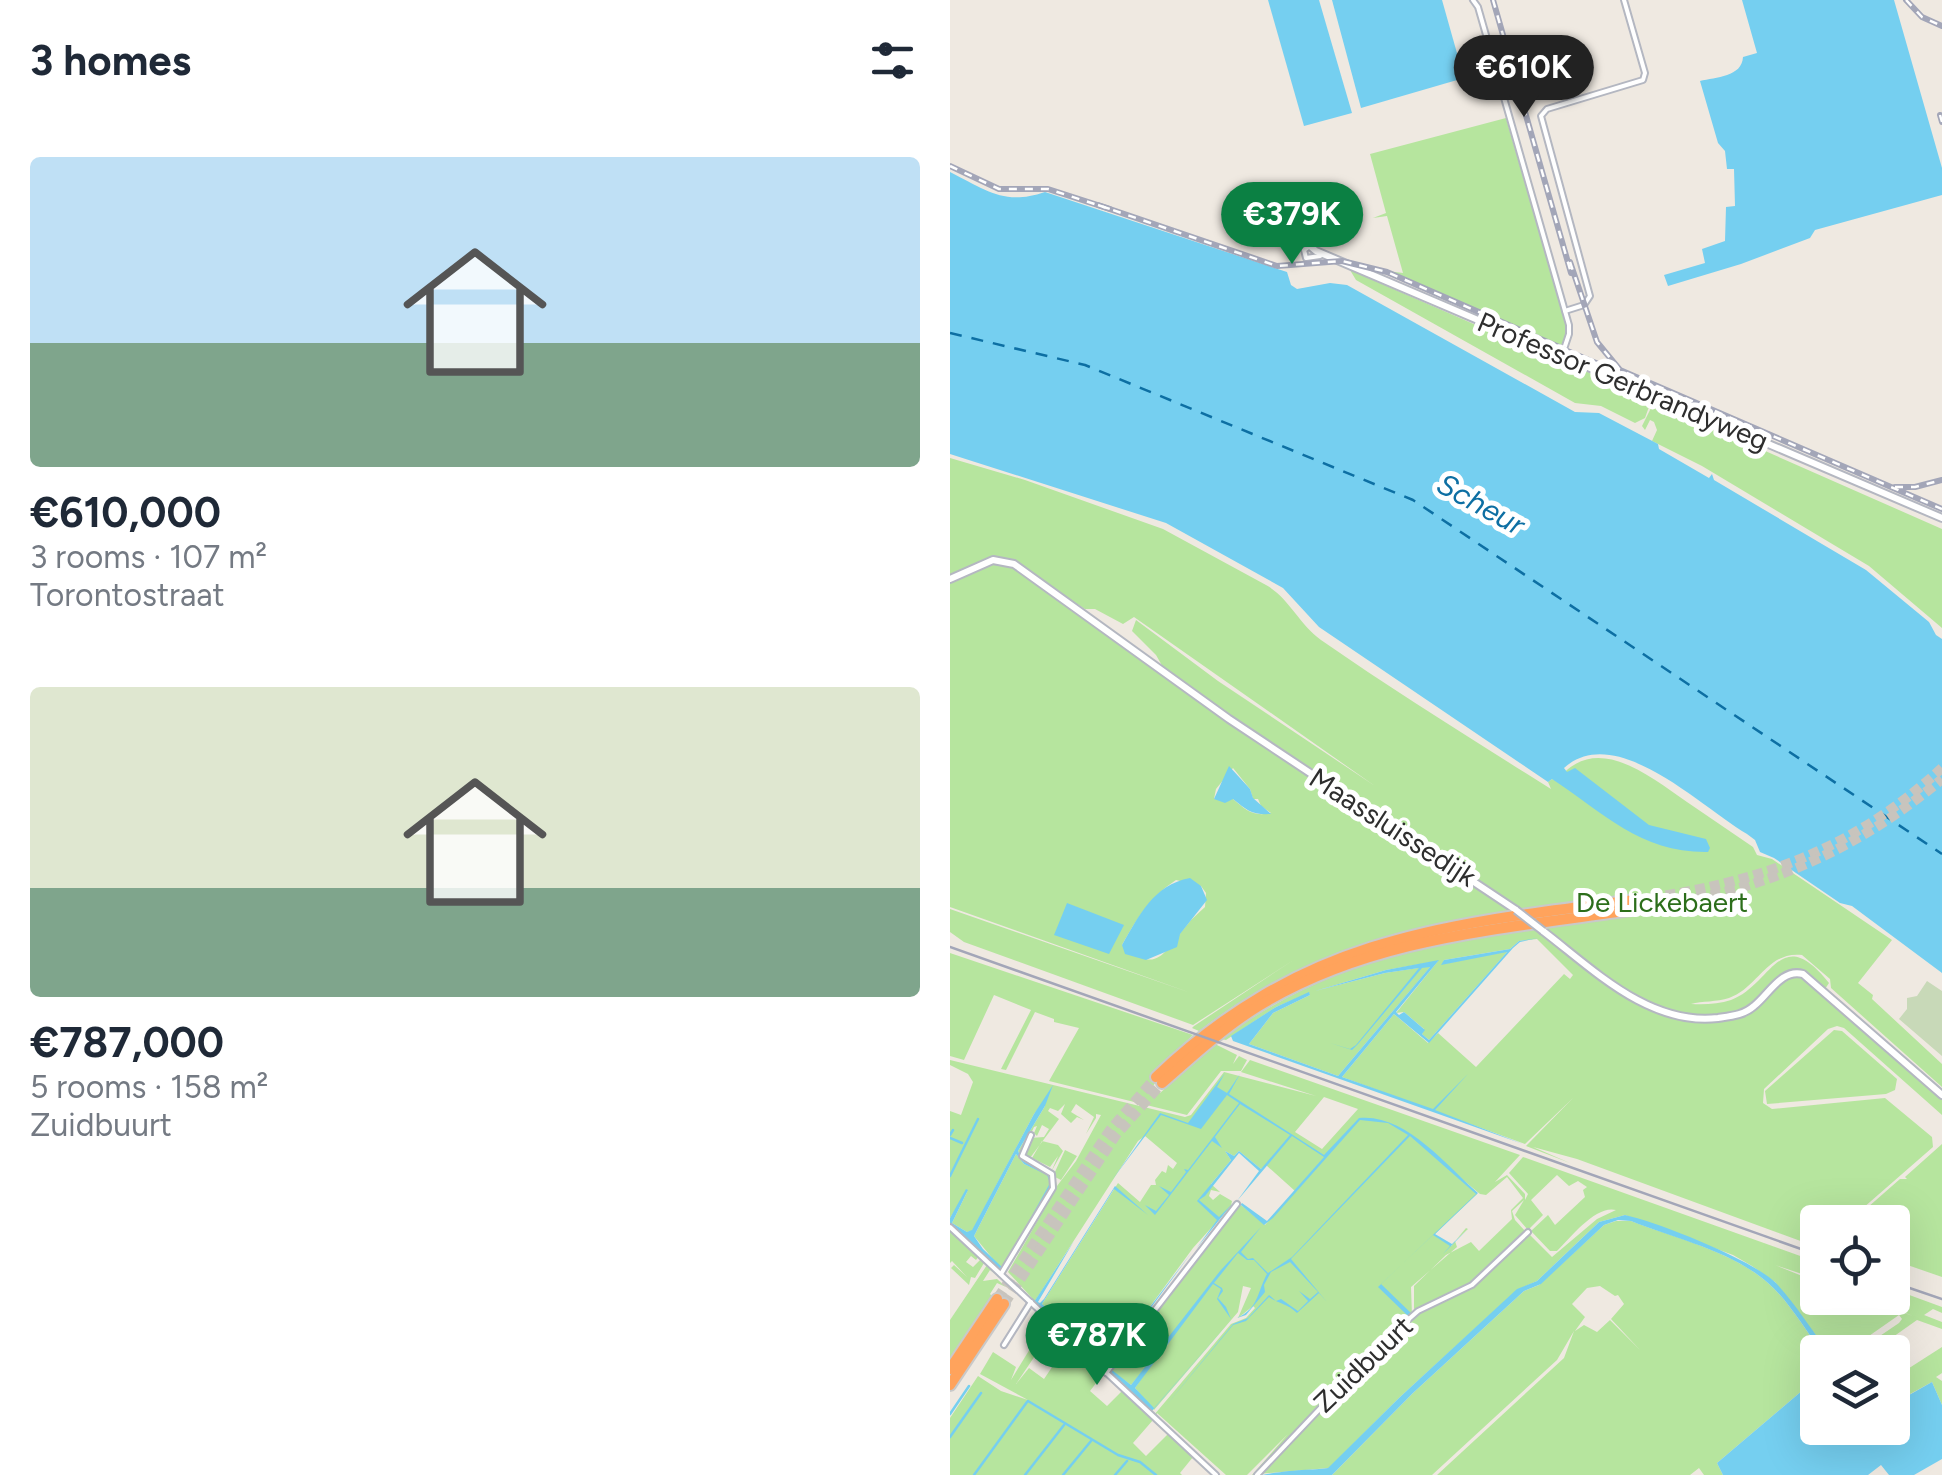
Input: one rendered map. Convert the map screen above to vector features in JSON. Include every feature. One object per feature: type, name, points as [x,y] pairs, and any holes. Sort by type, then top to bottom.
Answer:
[{"type":"highway","points":[[1159,1080],[1194,1042],[1240,1008],[1295,976],[1349,953],[1449,927],[1636,904]]},
{"type":"highway","points":[[950,1369],[1000,1302],[950,1385]]},
{"type":"street","points":[[1473,0],[1565,311],[1570,332],[1562,355]]},
{"type":"street","points":[[1565,311],[1586,304],[1590,296],[1540,120],[1547,109],[1643,80],[1645,73],[1624,0]]},
{"type":"street","name":"Professor Gerbrandyweg","points":[[1308,244],[1942,518]]},
{"type":"street","name":"Maassluissedijk","points":[[950,578],[993,560],[1014,564],[1228,719],[1516,910],[1642,1003],[1680,1018],[1704,1020],[1743,1013],[1787,974],[1795,972],[1810,978],[1942,1095]]},
{"type":"street","points":[[1001,1274],[1052,1188],[1052,1174],[1022,1156],[1032,1134]]},
{"type":"street","points":[[1108,1370],[1237,1204]]},
{"type":"street","points":[[950,1227],[1108,1370],[1216,1475]]},
{"type":"street","name":"Zuidbuurt","points":[[1256,1475],[1340,1384],[1414,1314],[1472,1285],[1528,1232]]},
{"type":"street","points":[[1004,1345],[1031,1302]]},
{"type":"street","points":[[1041,1354],[1059,1328]]},
{"type":"green space","points":[[1506,118],[1566,325],[1562,346],[1387,271],[1403,273],[1387,216],[1373,218],[1386,213],[1370,154]]},
{"type":"green space","points":[[1350,270],[1556,356],[1545,354],[1564,363],[1565,360],[1603,376],[1587,372],[1651,401],[1645,418],[1635,423],[1601,406],[1575,403],[1356,280]]},
{"type":"green space","points":[[1654,402],[1942,529],[1942,628],[1869,566],[1702,466],[1652,441],[1657,430],[1654,422],[1650,420],[1645,430],[1642,426]]},
{"type":"green space","name":"De Lickebaert","points":[[950,458],[1163,529],[1266,585],[1321,640],[1551,789],[1548,782],[1557,781],[1572,766],[1588,759],[1605,758],[1639,770],[1753,847],[1757,855],[1772,859],[1892,940],[1858,983],[1942,1064],[1942,1087],[1831,988],[1830,979],[1802,955],[1790,955],[1771,964],[1729,998],[1691,1004],[1731,1000],[1787,957],[1799,957],[1812,965],[1829,983],[1825,989],[1806,973],[1792,970],[1742,1011],[1695,1021],[1743,1015],[1788,976],[1805,977],[1942,1097],[1942,1115],[1844,1028],[1837,1026],[1828,1029],[1764,1089],[1763,1103],[1772,1109],[1885,1098],[1932,1137],[1933,1147],[1866,1205],[1800,1205],[1800,1241],[1577,1159],[1533,1147],[1570,1163],[1526,1146],[1573,1098],[1525,1144],[1342,1077],[1394,1014],[1428,1043],[1438,1033],[1476,1067],[1564,974],[1570,979],[1573,975],[1537,939],[1519,941],[1510,949],[1444,960],[1443,964],[1508,951],[1429,1040],[1422,1034],[1424,1029],[1404,1012],[1396,1013],[1438,961],[1386,970],[1315,991],[1431,966],[1338,1076],[1249,1044],[1273,1013],[1309,993],[1276,1007],[1226,1040],[1221,1039],[1297,992],[1410,952],[1537,929],[1579,962],[1582,958],[1479,883],[1164,669],[1132,631],[1136,620],[1218,681],[1375,786],[1134,617],[1123,624],[1095,609],[1085,609],[1005,558],[989,559],[950,576]]},
{"type":"green space","points":[[989,563],[1010,563],[1244,734],[1515,912],[1428,927],[1348,949],[1274,982],[1199,1031],[1192,1028],[1295,959],[1193,1025],[964,942],[950,932],[950,909],[1191,993],[950,907],[950,580]],"holes":[[[1233,768],[1253,799],[1258,799],[1271,813],[1250,812],[1233,799],[1214,799],[1216,789]],[[1176,880],[1201,886],[1206,893],[1205,907],[1166,951],[1153,959],[1144,959],[1122,945],[1145,909]]]},
{"type":"green space","points":[[950,953],[1193,1035],[1150,1075],[1160,1093],[1215,1044],[1237,1055],[1233,1064],[1239,1056],[1247,1060],[1241,1071],[1221,1071],[1187,1115],[1049,1081],[1079,1028],[1035,1012],[1006,1070],[1001,1069],[1031,1010],[994,995],[964,1060],[950,1056]]},
{"type":"green space","points":[[1927,981],[1942,991],[1942,1056],[1899,1019],[1907,1009],[1907,998],[1917,996]]},
{"type":"green space","points":[[1834,1030],[1842,1031],[1897,1079],[1895,1090],[1767,1104],[1765,1091]]},
{"type":"green space","points":[[950,1060],[1185,1117],[1191,1115],[1224,1072],[1316,1096],[1241,1072],[1250,1060],[1520,1155],[1495,1182],[1507,1175],[1525,1194],[1525,1200],[1528,1194],[1509,1173],[1523,1157],[1800,1256],[1800,1273],[1775,1265],[1800,1275],[1800,1315],[1775,1282],[1733,1255],[1625,1215],[1599,1222],[1537,1281],[1517,1290],[1329,1468],[1258,1474],[1396,1330],[1333,1390],[1256,1475],[1252,1475],[1288,1434],[1247,1475],[1226,1475],[1157,1413],[1158,1419],[1154,1415],[1231,1324],[1246,1318],[1255,1308],[1238,1318],[1251,1288],[1243,1286],[1238,1312],[1154,1410],[1135,1388],[1160,1351],[1131,1385],[1112,1371],[1200,1252],[1241,1205],[1265,1225],[1295,1191],[1266,1165],[1261,1169],[1239,1151],[1234,1156],[1225,1151],[1231,1160],[1211,1184],[1220,1192],[1211,1190],[1209,1196],[1213,1200],[1220,1194],[1232,1201],[1231,1206],[1193,1248],[1113,1357],[1104,1363],[1042,1304],[1118,1183],[1140,1202],[1151,1185],[1156,1185],[1162,1171],[1166,1173],[1168,1165],[1173,1169],[1177,1163],[1145,1136],[1138,1141],[1036,1305],[1003,1273],[1008,1266],[1005,1274],[1033,1299],[1008,1272],[1053,1194],[1054,1174],[1065,1150],[1077,1156],[1061,1180],[1055,1177],[1057,1186],[1076,1161],[1101,1115],[1096,1114],[1086,1134],[1094,1117],[1076,1104],[1071,1112],[1084,1120],[1077,1117],[1071,1123],[1061,1114],[1065,1104],[1058,1111],[1050,1108],[1048,1111],[1059,1119],[1043,1141],[1058,1145],[1063,1151],[1051,1172],[1023,1155],[1030,1138],[1044,1137],[1049,1129],[1042,1125],[1037,1136],[1037,1126],[1034,1127],[1021,1155],[1026,1162],[1048,1172],[1052,1186],[1027,1233],[1023,1233],[1002,1271],[999,1271],[954,1229],[1002,1270],[974,1236],[1016,1154],[1024,1164],[1047,1174],[1023,1161],[1018,1151],[1045,1100],[972,1231],[967,1232],[952,1223],[968,1190],[950,1218],[950,1111],[961,1115],[973,1082],[968,1074],[950,1065]],"holes":[[[1324,1097],[1358,1109],[1322,1149],[1295,1132]],[[1040,1145],[1032,1158],[1050,1167],[1058,1156],[1052,1170],[1030,1158]],[[1444,1164],[1480,1194],[1486,1195],[1507,1177],[1523,1198],[1511,1210],[1512,1219],[1479,1251],[1471,1242],[1450,1253],[1457,1247],[1455,1241],[1451,1246],[1434,1235],[1477,1194]],[[1557,1175],[1569,1186],[1578,1181],[1587,1187],[1583,1190],[1585,1197],[1555,1225],[1548,1215],[1531,1231],[1550,1251],[1557,1251],[1600,1212],[1616,1210],[1597,1219],[1552,1257],[1530,1235],[1516,1243],[1525,1231],[1512,1211],[1524,1200],[1515,1215],[1528,1230],[1543,1215],[1531,1200]],[[1430,1270],[1414,1286],[1414,1309],[1430,1305],[1412,1316],[1411,1287]]]},
{"type":"green space","points":[[1942,1144],[1942,1277],[1910,1266],[1910,1205],[1870,1205]]},
{"type":"green space","points":[[1616,1221],[1631,1221],[1702,1246],[1738,1262],[1776,1290],[1810,1335],[1800,1335],[1800,1392],[1717,1463],[1723,1475],[1704,1475],[1699,1468],[1690,1475],[1437,1475],[1564,1358],[1574,1331],[1557,1360],[1432,1475],[1332,1475],[1413,1393],[1524,1291],[1539,1285],[1604,1225]],"holes":[[[1600,1286],[1618,1295],[1624,1304],[1611,1319],[1640,1350],[1610,1320],[1597,1332],[1584,1325],[1575,1331],[1585,1317],[1572,1304],[1587,1288]]]},
{"type":"green space","points":[[950,1228],[979,1256],[976,1260],[971,1256],[966,1262],[973,1267],[982,1258],[1009,1284],[990,1270],[983,1281],[997,1279],[1006,1287],[997,1283],[990,1294],[993,1297],[950,1358],[950,1320],[987,1265],[984,1263],[975,1278],[971,1277],[969,1285],[951,1268],[954,1265],[967,1277],[952,1261],[950,1263]]},
{"type":"green space","points":[[1910,1295],[1942,1307],[1942,1313],[1933,1309],[1924,1315],[1942,1322],[1942,1329],[1917,1320],[1896,1335],[1881,1335],[1902,1319],[1899,1315],[1913,1316]]},
{"type":"green space","points":[[1800,1315],[1899,1315],[1870,1335],[1816,1335]]},
{"type":"green space","points":[[1036,1339],[1043,1344],[1016,1384],[1029,1368],[1044,1379],[1069,1342],[1103,1374],[1090,1391],[1107,1406],[1122,1391],[1153,1420],[1133,1443],[1146,1456],[1168,1434],[1193,1457],[1182,1475],[950,1475],[950,1418],[978,1376],[1001,1391],[1028,1400],[980,1374],[993,1352],[1016,1367],[1011,1380]]},
{"type":"green space","points":[[1942,1347],[1942,1373],[1936,1377],[1942,1381],[1942,1405],[1932,1382],[1910,1394],[1910,1368]]},
{"type":"water","points":[[1268,0],[1319,0],[1352,113],[1304,126]]},
{"type":"water","points":[[1332,0],[1442,0],[1464,78],[1361,108]]},
{"type":"water","points":[[1742,0],[1894,0],[1942,168],[1942,195],[1815,230],[1810,238],[1668,286],[1664,275],[1705,263],[1702,249],[1725,241],[1726,207],[1735,206],[1734,169],[1727,169],[1725,151],[1718,143],[1700,81],[1733,72],[1742,64],[1743,57],[1757,53]]},
{"type":"water","name":"Scheur","points":[[950,172],[1006,197],[1045,192],[1287,272],[1291,285],[1297,289],[1330,283],[1347,285],[1575,412],[1599,413],[1658,444],[1659,449],[1709,478],[1712,474],[1714,480],[1866,570],[1929,622],[1942,639],[1942,973],[1852,906],[1840,903],[1760,852],[1755,840],[1658,774],[1633,761],[1608,755],[1585,756],[1564,768],[1567,772],[1575,768],[1649,825],[1706,839],[1708,852],[1663,846],[1625,829],[1552,779],[1548,782],[1319,627],[1283,588],[1166,523],[950,454]]},
{"type":"water","points":[[1229,766],[1253,798],[1271,814],[1250,811],[1233,799],[1225,803],[1214,799]]},
{"type":"water","points":[[1190,878],[1201,886],[1207,900],[1180,934],[1177,947],[1146,960],[1125,954],[1122,945],[1148,903],[1166,887]]},
{"type":"water","points":[[1067,903],[1124,925],[1109,954],[1054,935]]},
{"type":"water","points":[[1538,938],[1513,948],[1429,1043],[1394,1014],[1342,1077],[1433,1109],[1468,1074],[1435,1110],[1523,1144],[1233,1041],[1231,1036],[1276,1007],[1309,992],[1310,995],[1273,1013],[1249,1044],[1338,1076],[1430,967],[1422,968],[1352,1050],[1330,1043],[1350,1049],[1356,1045],[1419,968],[1315,991],[1386,970],[1439,960],[1396,1012],[1404,1012],[1425,1030],[1422,1034],[1429,1040],[1507,952],[1441,965],[1444,960],[1510,949],[1519,941]]},
{"type":"water","points":[[1225,1073],[1217,1087],[1227,1093],[1240,1074],[1229,1094],[1324,1155],[1359,1118],[1376,1119],[1393,1124],[1424,1143],[1478,1193],[1435,1234],[1452,1244],[1466,1231],[1443,1254],[1450,1246],[1433,1235],[1404,1262],[1476,1194],[1410,1136],[1291,1259],[1327,1302],[1319,1293],[1297,1313],[1276,1301],[1281,1299],[1298,1311],[1308,1301],[1299,1291],[1310,1299],[1318,1292],[1290,1262],[1271,1272],[1265,1292],[1246,1315],[1237,1318],[1254,1304],[1267,1274],[1254,1260],[1247,1260],[1238,1253],[1214,1283],[1222,1288],[1218,1298],[1231,1319],[1217,1299],[1221,1289],[1213,1284],[1135,1388],[1154,1408],[1229,1322],[1151,1412],[1034,1302],[1074,1241],[1038,1302],[1044,1299],[1115,1186],[1148,1215],[1114,1189],[1042,1304],[1107,1363],[1192,1252],[1108,1366],[1113,1368],[1197,1257],[1112,1370],[1131,1385],[1220,1271],[1261,1227],[1241,1252],[1248,1259],[1253,1258],[1268,1273],[1292,1257],[1408,1135],[1388,1123],[1360,1120],[1273,1218],[1264,1225],[1241,1205],[1200,1252],[1242,1203],[1267,1221],[1324,1157],[1292,1136],[1237,1201],[1259,1171],[1239,1153],[1199,1200],[1219,1217],[1232,1204],[1196,1249],[1217,1220],[1197,1201],[1231,1160],[1225,1151],[1234,1156],[1239,1151],[1261,1169],[1290,1135],[1240,1104],[1215,1137],[1222,1148],[1212,1141],[1155,1215],[1145,1205],[1156,1211],[1169,1195],[1159,1186],[1171,1192],[1186,1172],[1184,1169],[1188,1170],[1239,1103],[1227,1095],[1201,1129],[1161,1115],[1112,1180],[1160,1113],[1188,1123]]},
{"type":"water","points":[[1053,1085],[1018,1151],[1023,1161],[1050,1176],[1050,1183],[1047,1175],[1024,1164],[1016,1154],[974,1236],[1003,1268],[1000,1270],[950,1225],[966,1189],[952,1223],[967,1232],[972,1230]]},
{"type":"water","points":[[1050,1183],[1050,1188],[1005,1264]]},
{"type":"water","points":[[1625,1215],[1704,1243],[1747,1264],[1776,1283],[1816,1335],[1810,1335],[1768,1283],[1738,1262],[1631,1221],[1618,1220],[1604,1225],[1541,1284],[1524,1291],[1413,1393],[1332,1475],[1262,1475],[1328,1468],[1517,1289],[1537,1281],[1599,1222]]},
{"type":"water","points":[[1381,1284],[1411,1313],[1356,1365],[1407,1315],[1378,1287]]},
{"type":"water","points":[[1269,1295],[1276,1301],[1269,1297],[1246,1321],[1233,1325],[1164,1408],[1233,1324],[1248,1318]]},
{"type":"water","points":[[1932,1382],[1942,1405],[1942,1459],[1914,1475],[1889,1475],[1881,1465],[1868,1475],[1723,1475],[1717,1463],[1800,1392],[1800,1445],[1910,1445],[1910,1394]]},
{"type":"waterway","points":[[950,1176],[978,1119]]},
{"type":"waterway","points":[[950,1135],[953,1130]]},
{"type":"waterway","points":[[950,1138],[962,1143]]},
{"type":"waterway","points":[[950,1414],[969,1386]]},
{"type":"waterway","points":[[950,1437],[981,1393]]},
{"type":"waterway","points":[[1028,1401],[1118,1455],[1140,1462],[1156,1475]]},
{"type":"waterway","points":[[974,1475],[1027,1402]]},
{"type":"waterway","points":[[1025,1475],[1064,1425]]},
{"type":"waterway","points":[[1063,1475],[1091,1441]]},
{"type":"waterway","points":[[1115,1475],[1127,1461]]},
{"type":"ferry route","points":[[950,333],[1085,365],[1413,500],[1942,854]]},
{"type":"tunnel","points":[[1636,900],[1722,884],[1800,859],[1873,822],[1942,768]]},
{"type":"tunnel","points":[[1637,909],[1721,893],[1799,867],[1872,830],[1942,779]]},
{"type":"tunnel","points":[[997,1299],[1110,1130],[1156,1077]]},
{"type":"tunnel","points":[[1004,1304],[1116,1135],[1162,1083]]},
{"type":"tram line","points":[[950,947],[1800,1249]]},
{"type":"tram line","points":[[1910,1288],[1942,1299]]},
{"type":"railway","points":[[1493,0],[1571,273]]},
{"type":"railway","points":[[1906,0],[1922,17],[1942,26]]},
{"type":"railway","points":[[1940,115],[1942,122]]},
{"type":"railway","points":[[950,166],[999,189],[1048,189],[1110,209]]},
{"type":"railway","points":[[1098,205],[1277,266],[1342,261],[1387,272],[1559,347]]},
{"type":"railway","points":[[1570,262],[1597,342],[1620,370],[1942,509]]},
{"type":"railway","points":[[1546,342],[1615,371]]},
{"type":"railway","points":[[1895,487],[1942,480]]}]
